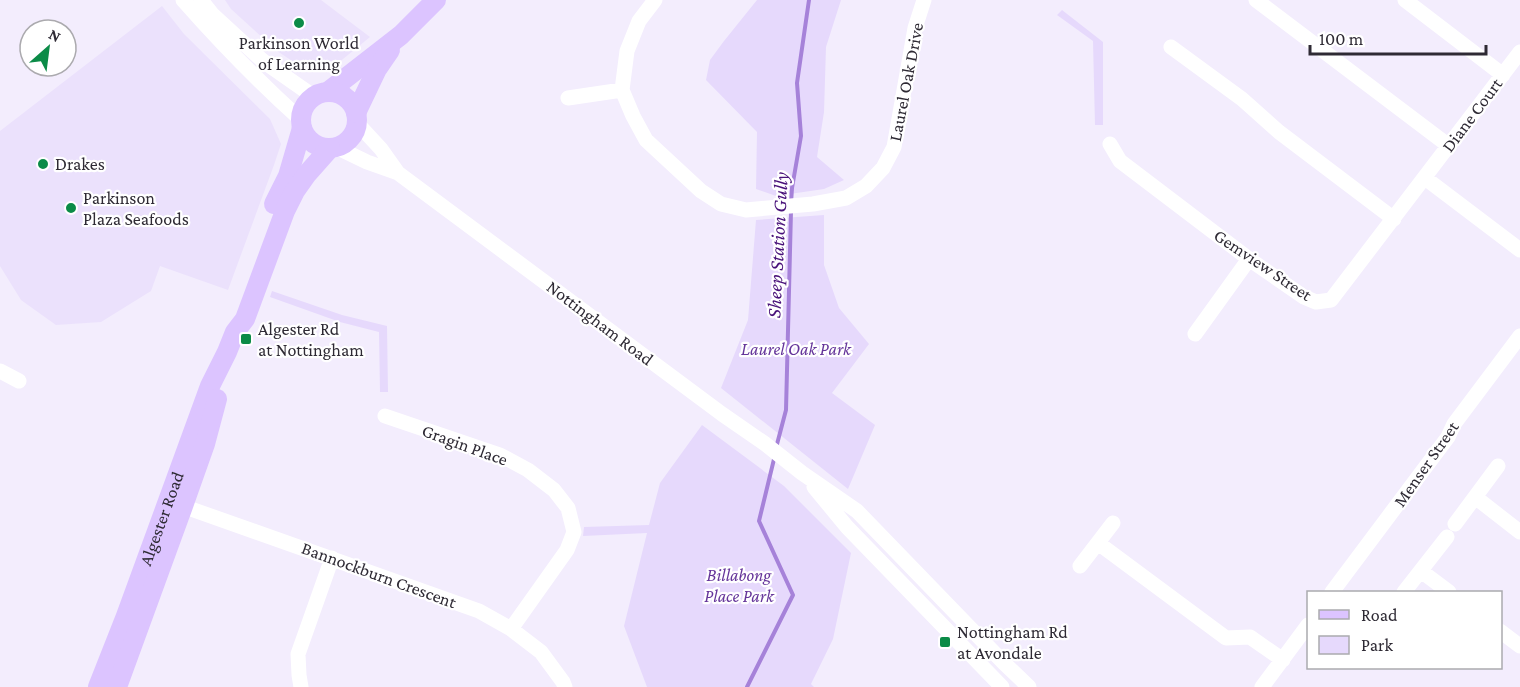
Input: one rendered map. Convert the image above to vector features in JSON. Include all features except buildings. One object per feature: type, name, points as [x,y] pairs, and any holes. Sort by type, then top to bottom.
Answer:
[{"type":"main road","points":[[401,35],[377,69],[350,138],[344,144],[333,147],[321,147],[312,143],[306,136],[301,123],[302,110],[307,102],[401,35],[436,0]]},
{"type":"main road","points":[[321,93],[338,93],[346,97],[352,104],[356,118]]},
{"type":"main road","name":"Algester Road","points":[[235,332],[236,316],[261,238],[288,176],[301,123]]},
{"type":"main road","name":"Algester Road","points":[[98,687],[175,503],[205,444],[227,352],[235,332],[244,319],[285,211],[307,174],[333,147]]},
{"type":"main road","name":"Algester Road","points":[[117,687],[175,503]]},
{"type":"street","points":[[183,0],[301,123]]},
{"type":"street","points":[[201,0],[212,14],[263,61],[321,93]]},
{"type":"street","points":[[568,98],[622,90],[627,51],[639,21],[655,0]]},
{"type":"street","name":"Laurel Oak Drive","points":[[622,90],[646,140],[700,191],[721,204],[746,210],[813,204],[846,198],[866,186],[883,168],[894,147],[915,28],[924,0]]},
{"type":"street","points":[[1256,0],[1449,146]]},
{"type":"street","points":[[1405,0],[1503,75]]},
{"type":"street","points":[[1171,47],[1242,99],[1279,132],[1394,219]]},
{"type":"street","name":"Diane Court","points":[[1425,178],[1520,52]]},
{"type":"street","name":"Nottingham Road","points":[[356,118],[398,173]]},
{"type":"street","name":"Gemview Street","points":[[1110,144],[1120,161],[1250,259],[1304,297],[1316,302],[1331,300],[1425,178]]},
{"type":"street","name":"Nottingham Road","points":[[333,147],[398,173],[802,473],[857,511],[1029,687]]},
{"type":"street","points":[[1425,178],[1520,250]]},
{"type":"street","points":[[1195,334],[1250,259]]},
{"type":"street","name":"Menser Street","points":[[1333,591],[1448,436],[1454,424],[1517,346]]},
{"type":"street","points":[[0,371],[19,381]]},
{"type":"street","name":"Gragin Place","points":[[386,416],[500,455],[528,470],[554,490],[567,508],[574,532],[567,550],[511,629]]},
{"type":"street","points":[[1405,591],[1498,466]]},
{"type":"street","name":"Nottingham Road","points":[[802,473],[847,527],[992,684]]},
{"type":"street","points":[[1475,497],[1520,532]]},
{"type":"street","name":"Bannockburn Crescent","points":[[175,503],[479,611],[511,629],[541,652],[566,687]]},
{"type":"street","points":[[1080,566],[1113,524]]},
{"type":"street","points":[[1098,543],[1226,639],[1250,637],[1283,660]]},
{"type":"street","points":[[301,687],[298,654],[332,558]]},
{"type":"street","points":[[1421,571],[1448,591]]},
{"type":"street","points":[[1262,687],[1307,626]]},
{"type":"street","points":[[1502,632],[1520,646]]},
{"type":"street","points":[[992,684],[1004,663]]},
{"type":"shaded area","name":"Parkinson World of Learning","points":[[225,0],[321,0],[370,37],[332,68],[317,70],[300,66],[277,51],[231,9]]},
{"type":"shaded area","points":[[162,6],[184,34],[270,119],[281,144],[228,290],[160,266],[151,291],[101,322],[56,325],[21,300],[0,266],[0,131],[69,78],[78,78],[78,71]]},
{"type":"green space","points":[[757,0],[841,0],[826,47],[824,112],[817,157],[844,180],[824,189],[776,196],[756,189],[757,132],[706,80],[710,60]]},
{"type":"green space","points":[[1062,10],[1103,42],[1103,125],[1095,125],[1093,41],[1057,15]]},
{"type":"green space","name":"Laurel Oak Park","points":[[824,215],[824,265],[839,308],[869,344],[832,393],[875,425],[848,489],[721,388],[748,320],[756,220]]},
{"type":"green space","points":[[272,291],[342,315],[387,326],[388,392],[380,392],[379,332],[340,322],[270,297]]},
{"type":"green space","name":"Billabong Place Park","points":[[702,425],[784,486],[851,553],[833,639],[811,684],[814,687],[647,687],[624,626],[647,533],[583,536],[584,527],[649,525],[660,483]]},
{"type":"waterway","name":"Sheep Station Gully","points":[[791,203],[801,136],[797,83],[809,0]]},
{"type":"waterway","name":"Sheep Station Gully","points":[[776,448],[786,410],[791,211]]},
{"type":"waterway","name":"Sheep Station Gully","points":[[747,687],[793,595],[759,521],[775,455]]},
{"type":"place","name":"Parkinson World of Learning","points":[[299,23]]},
{"type":"place","name":"Drakes","points":[[43,164]]},
{"type":"place","name":"Parkinson Plaza Seafoods","points":[[71,208]]},
{"type":"place","name":"Algester Rd at Nottingham","points":[[246,339]]},
{"type":"place","name":"Nottingham Rd at Avondale","points":[[945,642]]}]
